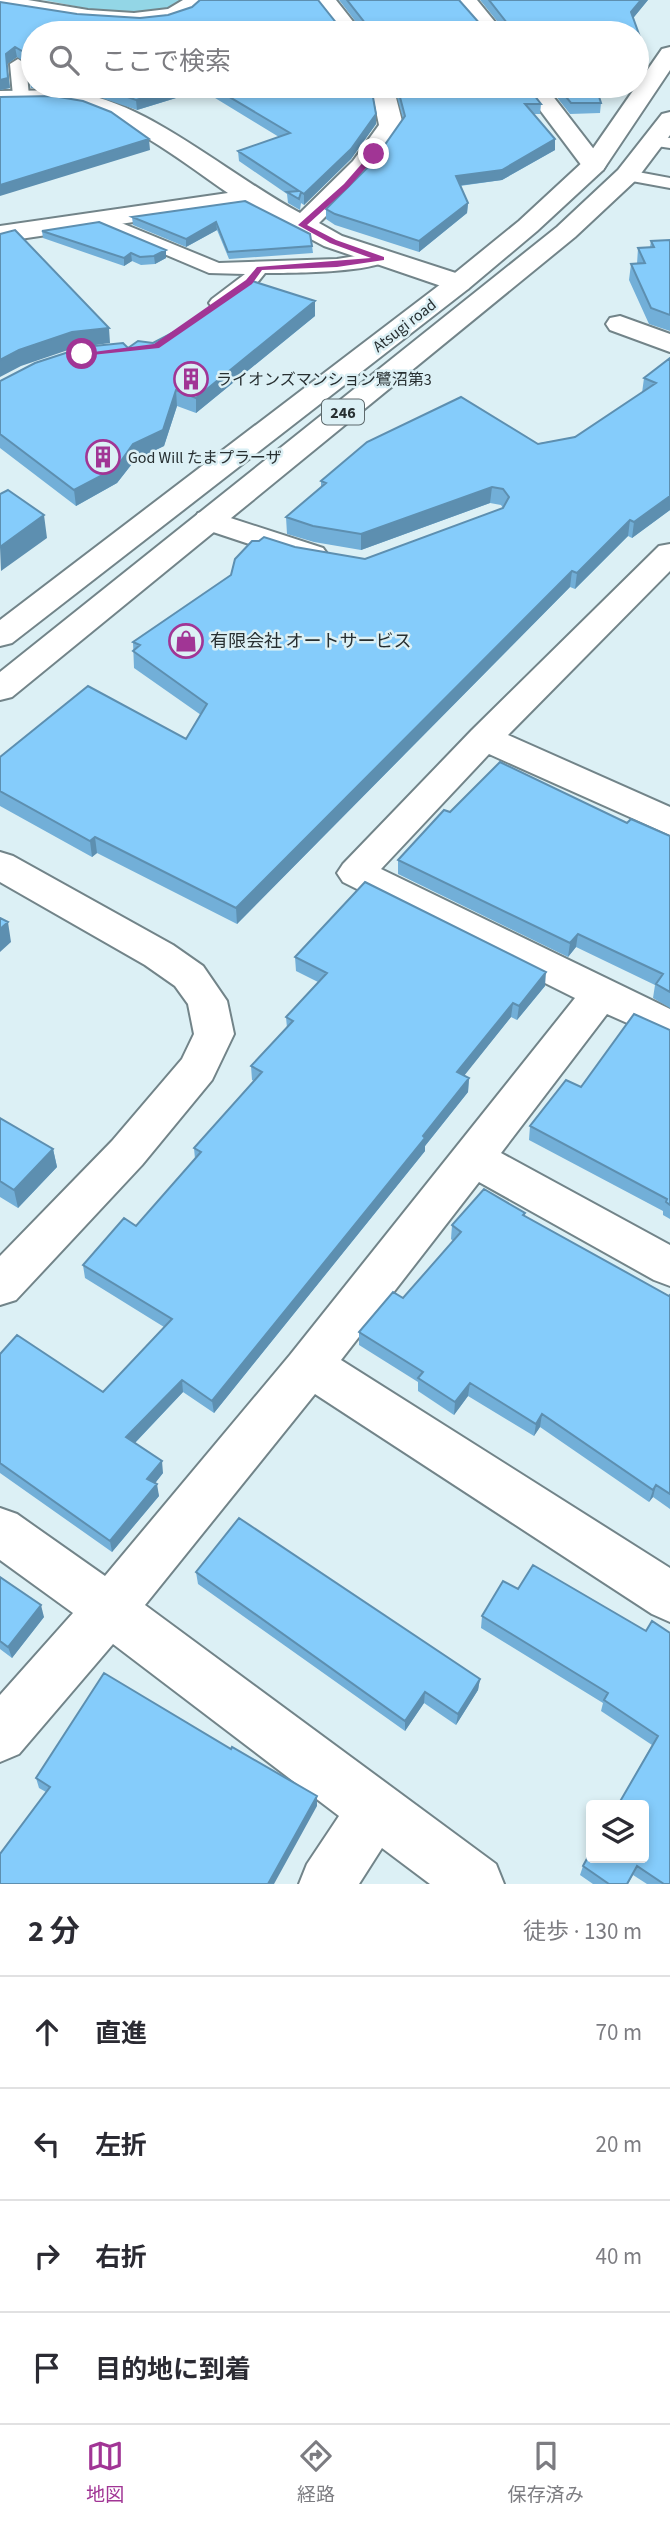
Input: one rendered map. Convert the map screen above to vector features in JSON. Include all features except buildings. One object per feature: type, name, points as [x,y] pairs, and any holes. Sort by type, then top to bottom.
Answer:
[{"type":"main road","points":[[0,2],[123,20],[146,20],[176,14],[197,0]]},
{"type":"main road","points":[[325,0],[342,21]]},
{"type":"main road","points":[[464,0],[484,21]]},
{"type":"main road","name":"Atsugi road","points":[[649,85],[670,54]]},
{"type":"main road","points":[[24,98],[91,103],[154,132],[251,197],[333,242],[459,283]]},
{"type":"main road","points":[[302,225],[347,185],[374,154],[391,125],[385,98]]},
{"type":"main road","points":[[542,98],[594,165]]},
{"type":"main road","name":"Atsugi road","points":[[0,636],[459,283],[528,226],[594,165],[640,98]]},
{"type":"main road","name":"Atsugi road","points":[[0,689],[566,232],[627,175],[665,134]]},
{"type":"main road","points":[[0,234],[251,197]]},
{"type":"main road","points":[[620,324],[670,344]]},
{"type":"main road","points":[[209,520],[307,554],[341,559]]},
{"type":"main road","points":[[670,552],[484,738],[356,873],[670,1027]]},
{"type":"main road","points":[[484,738],[670,822]]},
{"type":"main road","points":[[0,865],[159,955],[189,976],[207,1001],[214,1034],[198,1069],[136,1142],[0,1286]]},
{"type":"main road","points":[[0,1735],[112,1609],[309,1366],[600,994]]},
{"type":"main road","points":[[472,1158],[670,1267]]},
{"type":"main road","points":[[309,1366],[670,1597]]},
{"type":"main road","points":[[0,1531],[112,1609],[374,1810],[476,1884]]},
{"type":"main road","points":[[327,1884],[374,1810]]},
{"type":"lane","points":[[11,97],[18,64]]},
{"type":"lane","points":[[627,175],[670,183]]},
{"type":"lane","points":[[97,219],[216,269],[337,265],[381,258]]},
{"type":"lane","points":[[208,311],[249,282],[259,268]]},
{"type":"shaded area","points":[[43,0],[183,0],[153,13],[134,14]]},
{"type":"place","name":"ライオンズマンション鷺沼第3","points":[[191,379]]},
{"type":"place","name":"God Will たまプラーザ","points":[[103,457]]},
{"type":"place","name":"有限会社 オートサービス","points":[[186,641]]},
{"type":"route","points":[[82,354],[156,347],[249,282],[259,268],[337,265],[381,258],[333,242],[302,225],[347,185],[374,154]]}]
